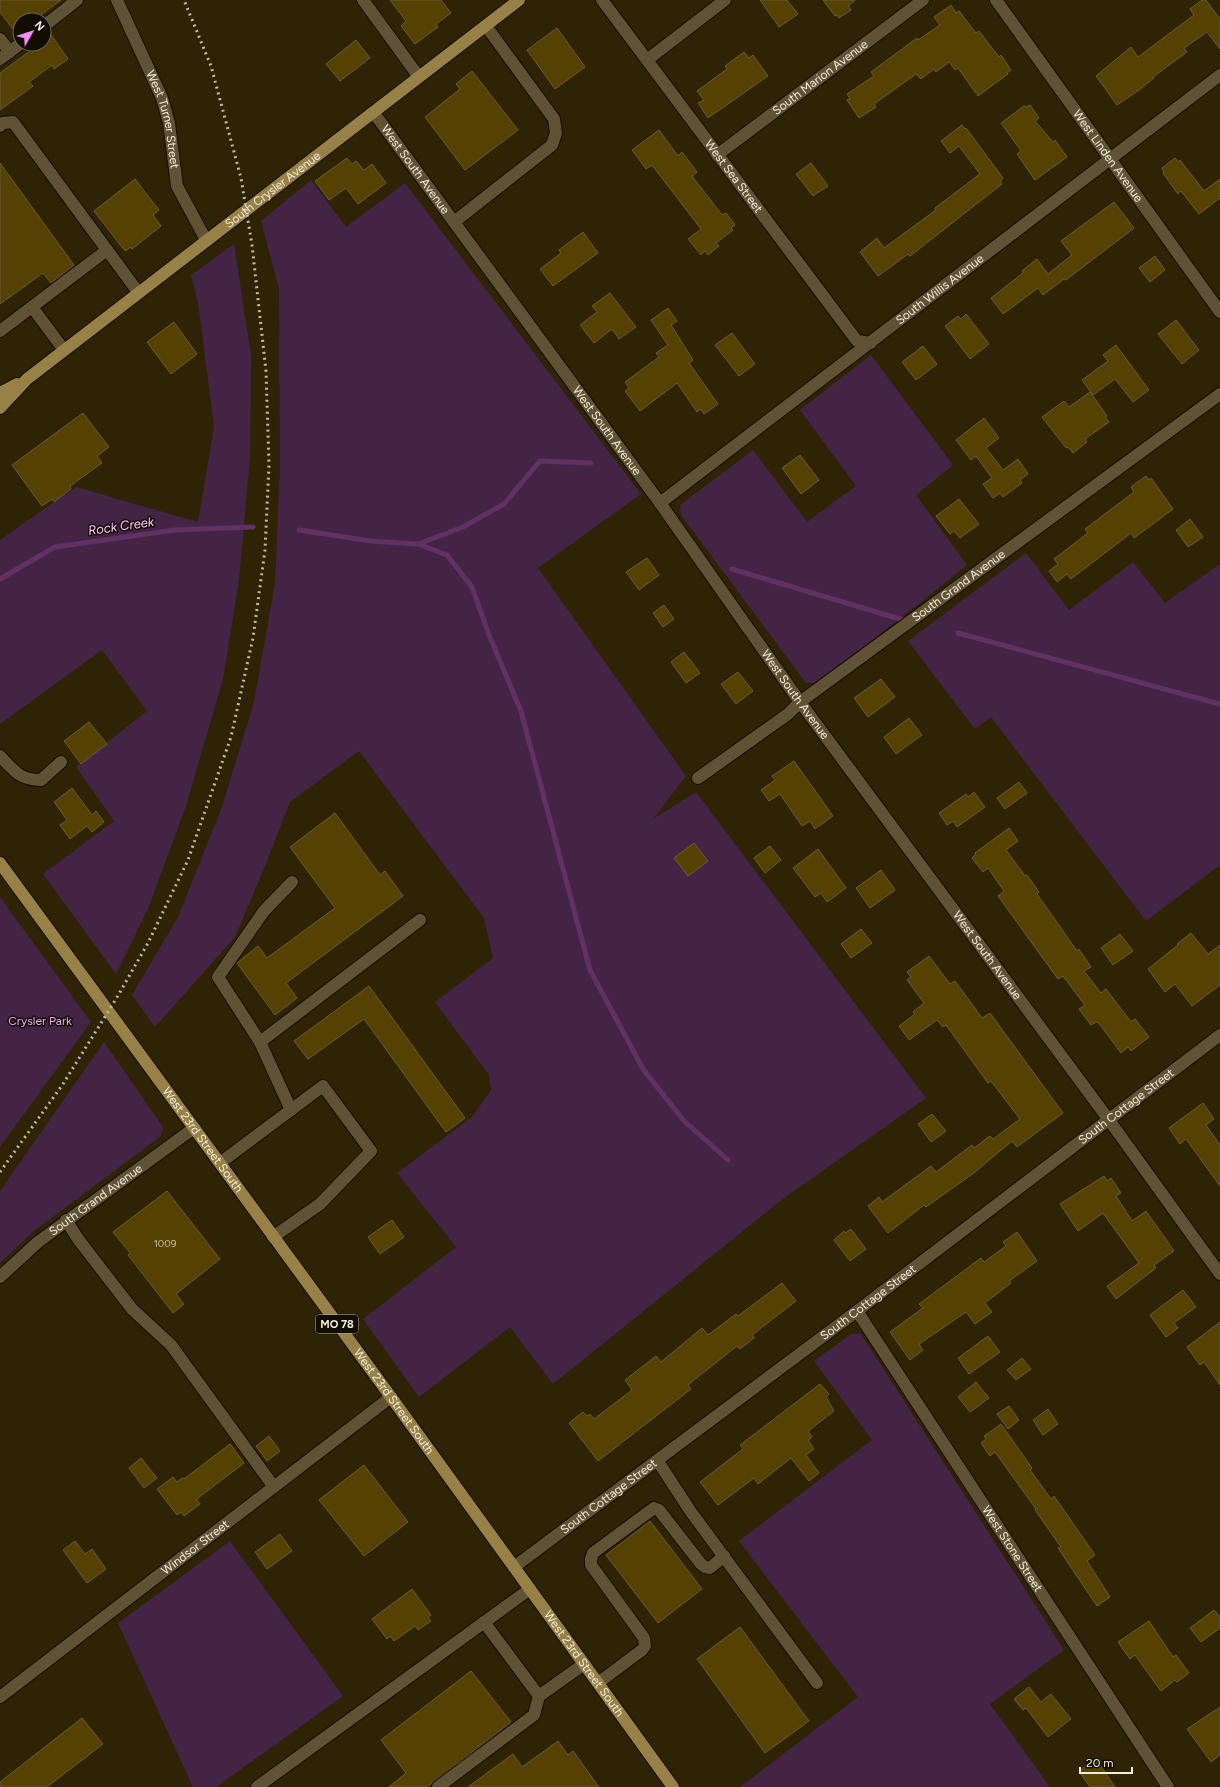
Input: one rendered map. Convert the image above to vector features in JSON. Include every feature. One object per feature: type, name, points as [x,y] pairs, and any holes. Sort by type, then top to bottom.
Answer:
[{"type":"main road","name":"South Crysler Avenue","points":[[0,408],[27,379],[138,292],[374,113],[486,26],[514,2]]},
{"type":"main road","name":"South Crysler Avenue","points":[[0,393],[27,379]]},
{"type":"main road","name":"West 23rd Street South","points":[[0,863],[391,1397],[673,1787]]},
{"type":"street","points":[[52,20],[77,0]]},
{"type":"street","name":"West Turner Street","points":[[117,0],[162,98],[169,123],[177,186],[206,240]]},
{"type":"street","points":[[363,0],[419,77]]},
{"type":"street","name":"West Sea Street","points":[[602,0],[857,341],[871,343]]},
{"type":"street","points":[[647,60],[725,0]]},
{"type":"street","name":"South Marion Avenue","points":[[717,155],[923,0]]},
{"type":"street","name":"West Linden Avenue","points":[[996,0],[1220,312]]},
{"type":"street","points":[[454,222],[552,145],[556,133],[554,119],[486,26]]},
{"type":"street","points":[[0,39],[10,52],[0,59]]},
{"type":"street","name":"South Willis Avenue","points":[[660,503],[1220,75]]},
{"type":"street","name":"West South Avenue","points":[[374,113],[660,503],[800,702],[1109,1120],[1220,1274]]},
{"type":"street","points":[[0,126],[2,124],[13,122],[138,292]]},
{"type":"street","points":[[0,331],[107,250]]},
{"type":"street","points":[[32,307],[64,350]]},
{"type":"street","name":"South Grand Avenue","points":[[698,778],[788,714],[800,702],[1220,394]]},
{"type":"street","points":[[0,756],[18,774],[29,780],[41,780],[61,762]]},
{"type":"street","points":[[291,1110],[260,1042],[218,977],[264,911],[292,882]]},
{"type":"street","points":[[260,1042],[420,920]]},
{"type":"street","name":"South Cottage Street","points":[[514,1567],[857,1311],[1220,1035]]},
{"type":"street","points":[[220,1163],[323,1086],[371,1151],[320,1204],[274,1237]]},
{"type":"street","name":"South Grand Avenue","points":[[0,1276],[38,1242],[66,1220],[194,1128]]},
{"type":"street","points":[[66,1220],[78,1239],[132,1309],[171,1345],[274,1487]]},
{"type":"street","name":"West Stone Street","points":[[857,1311],[1168,1787]]},
{"type":"street","name":"Windsor Street","points":[[0,1697],[391,1397]]},
{"type":"street","points":[[657,1460],[691,1512],[818,1683]]},
{"type":"street","points":[[598,1683],[642,1650],[645,1646],[644,1638],[591,1565],[593,1553],[654,1508],[659,1510],[701,1564],[705,1567],[710,1568],[724,1556]]},
{"type":"street","points":[[257,1787],[530,1589]]},
{"type":"street","points":[[484,1622],[539,1696]]},
{"type":"street","points":[[438,1787],[534,1715],[539,1696],[584,1664]]},
{"type":"green space","points":[[311,180],[346,227],[405,183],[641,494],[538,568],[686,776],[653,819],[696,792],[926,1098],[784,1198],[553,1384],[510,1327],[419,1397],[363,1319],[456,1247],[397,1173],[472,1117],[491,1090],[489,1075],[435,1002],[493,958],[484,918],[359,751],[290,802],[235,937],[155,1027],[132,995],[178,917],[222,807],[254,702],[275,583],[280,469],[279,289],[261,221]]},
{"type":"green space","points":[[234,244],[251,355],[250,457],[239,580],[223,679],[186,806],[148,909],[116,974],[43,874],[114,821],[76,767],[147,711],[102,650],[0,724],[0,540],[76,487],[198,522],[214,427],[198,302],[191,275]]},
{"type":"green space","points":[[871,355],[953,465],[916,495],[967,565],[816,683],[806,683],[681,515],[680,505],[753,450],[807,522],[856,486],[800,410]]},
{"type":"green space","points":[[1026,553],[1069,610],[1133,562],[1165,603],[1220,564],[1220,865],[1146,921],[991,717],[975,729],[908,641]]},
{"type":"green space","name":"Crysler Park","points":[[0,897],[91,1022],[0,1147]]},
{"type":"green space","points":[[104,1042],[163,1127],[161,1136],[34,1231],[0,1263],[0,1191]]},
{"type":"green space","points":[[851,1334],[861,1334],[1064,1650],[990,1704],[1050,1787],[740,1787],[858,1697],[739,1541],[872,1440],[814,1361]]},
{"type":"green space","points":[[230,1541],[343,1696],[216,1787],[193,1787],[118,1623]]},
{"type":"building","points":[[0,0],[61,0],[45,12],[12,12],[12,28],[0,12]]},
{"type":"building","points":[[390,0],[441,0],[451,13],[436,24],[438,27],[415,44],[401,26],[406,21]]},
{"type":"building","points":[[760,0],[787,0],[798,14],[779,27]]},
{"type":"building","points":[[823,0],[855,0],[848,6],[851,10],[839,18],[837,15],[835,16]]},
{"type":"building","points":[[1202,0],[1206,0],[1220,19],[1220,49],[1207,32],[1184,48],[1187,52],[1153,77],[1154,78],[1139,90],[1117,105],[1096,76],[1131,47],[1138,57],[1194,15],[1190,9]]},
{"type":"building","points":[[951,5],[956,13],[959,11],[976,33],[979,31],[999,57],[1001,55],[1011,70],[1007,73],[1008,74],[978,96],[958,68],[955,70],[949,62],[936,72],[934,69],[921,79],[916,74],[874,104],[876,107],[859,118],[847,100],[850,99],[847,94],[874,76],[871,72],[917,38],[918,40],[940,25],[934,17]]},
{"type":"building","points":[[557,28],[585,67],[555,89],[527,50]]},
{"type":"building","points":[[52,36],[68,59],[54,69],[52,65],[29,82],[33,86],[0,110],[0,73],[29,52],[52,52]]},
{"type":"building","points":[[356,40],[370,58],[340,81],[326,64]]},
{"type":"building","points":[[744,52],[749,58],[753,55],[768,76],[708,118],[698,103],[704,100],[697,91],[727,69],[725,66]]},
{"type":"building","points":[[472,71],[518,130],[465,170],[425,117],[460,89],[456,84]]},
{"type":"building","points":[[1030,105],[1039,118],[1035,121],[1053,142],[1055,140],[1067,157],[1035,180],[1017,154],[1021,151],[1001,123],[1024,106],[1026,107]]},
{"type":"building","points":[[962,125],[965,129],[966,128],[1003,178],[1000,181],[1002,184],[910,256],[908,254],[878,276],[860,252],[877,238],[884,248],[936,210],[935,208],[980,174],[959,146],[950,153],[941,141]]},
{"type":"building","points":[[659,130],[678,156],[682,152],[697,172],[692,176],[722,215],[726,213],[735,225],[731,228],[733,230],[716,243],[719,246],[708,255],[705,251],[701,255],[688,239],[701,229],[652,165],[646,169],[632,150]]},
{"type":"building","points":[[347,158],[352,164],[356,161],[364,170],[372,164],[386,183],[358,204],[346,188],[329,200],[315,181]]},
{"type":"building","points":[[1175,158],[1178,162],[1180,160],[1204,191],[1220,179],[1220,198],[1199,214],[1181,191],[1178,194],[1163,173],[1162,168]]},
{"type":"building","points":[[0,163],[74,265],[51,283],[43,273],[0,304]]},
{"type":"building","points":[[811,163],[828,186],[813,196],[796,174]]},
{"type":"building","points":[[135,179],[159,210],[153,215],[161,226],[132,249],[131,247],[125,251],[94,211]]},
{"type":"building","points":[[1114,202],[1134,228],[1066,280],[1064,279],[1043,295],[1038,288],[1003,314],[991,298],[1023,273],[1022,271],[1037,259],[1048,274],[1072,255],[1061,241]]},
{"type":"building","points":[[583,232],[598,253],[553,286],[540,269],[561,253],[559,250]]},
{"type":"building","points":[[1155,256],[1165,270],[1150,282],[1139,268]]},
{"type":"building","points":[[610,293],[636,327],[619,339],[612,329],[594,343],[580,325],[597,312],[592,306]]},
{"type":"building","points":[[668,308],[677,321],[671,325],[693,360],[689,363],[718,404],[704,414],[701,409],[697,412],[677,383],[640,411],[625,391],[629,388],[625,382],[659,357],[656,353],[668,345],[651,320]]},
{"type":"building","points":[[966,314],[989,344],[970,359],[945,326],[958,316],[961,319]]},
{"type":"building","points":[[1176,320],[1199,350],[1182,364],[1158,334]]},
{"type":"building","points":[[174,322],[197,354],[171,374],[147,342]]},
{"type":"building","points":[[732,333],[755,364],[739,376],[715,345]]},
{"type":"building","points":[[1116,345],[1149,390],[1133,402],[1115,379],[1093,395],[1082,380],[1108,361],[1103,355]]},
{"type":"building","points":[[923,346],[937,364],[916,380],[902,362]]},
{"type":"building","points":[[1090,392],[1107,416],[1105,417],[1109,422],[1085,439],[1087,442],[1073,453],[1068,447],[1066,448],[1042,417],[1064,401],[1069,407]]},
{"type":"building","points":[[83,413],[109,447],[97,456],[102,463],[70,486],[71,489],[54,502],[52,499],[42,506],[12,465]]},
{"type":"building","points":[[984,418],[999,438],[986,448],[1003,470],[1018,459],[1028,474],[1020,480],[1022,483],[1003,497],[1000,493],[993,498],[983,484],[992,478],[976,456],[971,460],[956,440]]},
{"type":"building","points":[[800,455],[819,480],[801,494],[782,468]]},
{"type":"building","points":[[1146,476],[1149,480],[1151,478],[1173,509],[1134,538],[1131,533],[1071,579],[1067,574],[1057,582],[1049,571],[1058,564],[1054,559],[1088,533],[1085,529],[1134,492],[1131,487]]},
{"type":"building","points":[[959,499],[979,524],[960,538],[954,531],[950,534],[936,516]]},
{"type":"building","points":[[1190,519],[1203,537],[1188,547],[1176,530]]},
{"type":"building","points":[[647,558],[659,575],[639,590],[626,572]]},
{"type":"building","points":[[664,605],[674,619],[663,627],[653,613]]},
{"type":"building","points":[[684,652],[700,673],[686,683],[671,662]]},
{"type":"building","points":[[738,672],[753,691],[736,704],[721,684]]},
{"type":"building","points":[[881,679],[895,697],[868,717],[854,698]]},
{"type":"building","points":[[909,718],[922,735],[896,754],[884,737]]},
{"type":"building","points":[[89,722],[107,744],[81,764],[64,741]]},
{"type":"building","points":[[794,761],[833,816],[815,829],[810,821],[802,826],[780,794],[769,801],[761,790],[775,780],[772,776]]},
{"type":"building","points":[[1019,782],[1027,793],[1005,809],[997,798]]},
{"type":"building","points":[[72,788],[92,815],[96,811],[104,822],[92,832],[87,826],[70,839],[60,825],[67,820],[54,802]]},
{"type":"building","points":[[974,792],[985,807],[957,827],[953,821],[947,825],[939,813],[966,794],[968,797]]},
{"type":"building","points":[[335,813],[380,875],[385,871],[403,896],[286,983],[297,998],[275,1015],[237,963],[258,946],[267,958],[335,908],[290,847]]},
{"type":"building","points":[[1009,828],[1018,841],[1006,850],[1025,876],[1027,875],[1039,892],[1037,894],[1077,951],[1079,949],[1091,967],[1084,971],[1101,993],[1106,989],[1131,1022],[1135,1019],[1149,1037],[1131,1051],[1128,1047],[1121,1053],[1098,1022],[1091,1025],[1079,1009],[1084,1006],[1084,1004],[1063,976],[1058,979],[998,896],[1004,891],[988,868],[983,872],[972,858],[976,854],[975,853]]},
{"type":"building","points":[[694,843],[708,861],[688,876],[674,858]]},
{"type":"building","points":[[770,846],[781,860],[765,873],[754,858]]},
{"type":"building","points":[[818,849],[846,888],[827,902],[821,893],[815,897],[793,868]]},
{"type":"building","points":[[881,870],[895,890],[870,908],[856,888]]},
{"type":"building","points":[[861,929],[872,943],[851,958],[841,944]]},
{"type":"building","points":[[1191,933],[1208,954],[1220,945],[1220,985],[1192,1006],[1175,984],[1165,992],[1148,969]]},
{"type":"building","points":[[1120,934],[1133,951],[1113,965],[1101,948]]},
{"type":"building","points":[[929,956],[950,984],[955,981],[982,1018],[990,1013],[1063,1113],[1017,1147],[1012,1141],[975,1172],[926,1207],[924,1205],[888,1233],[868,1206],[879,1197],[882,1202],[931,1166],[936,1172],[972,1145],[974,1148],[990,1136],[993,1139],[1020,1119],[991,1081],[988,1083],[946,1025],[943,1027],[937,1020],[909,1040],[899,1026],[915,1014],[913,1012],[924,1003],[907,980],[911,977],[907,972]]},
{"type":"building","points":[[369,986],[465,1118],[446,1132],[364,1019],[308,1059],[294,1041]]},
{"type":"building","points":[[1203,1103],[1214,1119],[1206,1125],[1220,1145],[1220,1186],[1186,1139],[1180,1144],[1169,1128]]},
{"type":"building","points":[[932,1114],[946,1131],[931,1142],[918,1124]]},
{"type":"building","points":[[1104,1176],[1107,1181],[1111,1178],[1121,1193],[1116,1196],[1132,1221],[1146,1211],[1174,1251],[1154,1265],[1156,1268],[1116,1299],[1107,1286],[1139,1263],[1103,1213],[1078,1231],[1060,1204]]},
{"type":"building","points":[[167,1191],[220,1259],[176,1294],[184,1304],[173,1313],[128,1255],[130,1253],[113,1232]]},
{"type":"building","points":[[392,1220],[404,1237],[380,1254],[368,1237]]},
{"type":"building","points":[[851,1229],[866,1249],[850,1261],[834,1240],[844,1231],[845,1233]]},
{"type":"building","points":[[1017,1232],[1037,1261],[1009,1281],[1011,1283],[985,1303],[992,1312],[975,1324],[966,1312],[919,1344],[923,1350],[910,1360],[890,1332],[923,1308],[919,1304],[981,1258],[984,1262],[1006,1246],[1003,1242]]},
{"type":"building","points":[[782,1283],[796,1301],[752,1335],[754,1338],[740,1349],[737,1346],[694,1380],[688,1385],[691,1389],[598,1461],[569,1423],[583,1412],[587,1416],[590,1414],[594,1419],[632,1390],[625,1380],[656,1356],[661,1362],[702,1328],[708,1335],[736,1314],[738,1316]]},
{"type":"building","points":[[1183,1290],[1196,1307],[1174,1323],[1178,1328],[1166,1337],[1150,1315]]},
{"type":"building","points":[[1220,1322],[1220,1385],[1204,1362],[1200,1365],[1187,1347]]},
{"type":"building","points":[[988,1336],[1000,1352],[969,1374],[958,1358]]},
{"type":"building","points":[[1022,1358],[1031,1369],[1016,1380],[1007,1370]]},
{"type":"building","points":[[976,1382],[989,1398],[970,1412],[958,1397]]},
{"type":"building","points":[[820,1384],[829,1394],[826,1397],[834,1411],[808,1431],[812,1437],[808,1440],[814,1449],[806,1455],[819,1473],[809,1481],[791,1458],[758,1484],[754,1478],[718,1505],[700,1482],[743,1449],[740,1445]]},
{"type":"building","points":[[1009,1406],[1019,1420],[1008,1429],[997,1414]]},
{"type":"building","points":[[1048,1409],[1058,1424],[1043,1435],[1033,1420]]},
{"type":"building","points":[[1001,1424],[1032,1468],[1030,1470],[1051,1499],[1054,1496],[1095,1555],[1087,1561],[1110,1597],[1097,1606],[1058,1548],[1061,1547],[1035,1510],[1036,1509],[995,1452],[990,1456],[981,1443],[986,1439],[984,1436]]},
{"type":"building","points":[[269,1436],[280,1451],[267,1461],[256,1446]]},
{"type":"building","points":[[230,1444],[244,1463],[198,1498],[197,1500],[200,1504],[184,1516],[181,1512],[177,1515],[157,1489],[173,1477],[177,1482],[182,1478],[184,1479]]},
{"type":"building","points":[[141,1458],[157,1478],[144,1488],[129,1468]]},
{"type":"building","points":[[364,1465],[408,1522],[364,1556],[319,1500]]},
{"type":"building","points":[[650,1521],[702,1589],[658,1623],[606,1555]]},
{"type":"building","points":[[280,1534],[292,1551],[267,1569],[255,1552]]},
{"type":"building","points":[[75,1541],[85,1554],[92,1549],[106,1569],[87,1583],[63,1550]]},
{"type":"building","points":[[412,1589],[431,1615],[428,1617],[431,1621],[418,1630],[415,1626],[394,1641],[390,1636],[387,1639],[372,1619]]},
{"type":"building","points":[[1214,1610],[1220,1617],[1220,1628],[1201,1642],[1190,1628]]},
{"type":"building","points":[[1149,1621],[1173,1657],[1176,1655],[1189,1673],[1177,1682],[1175,1680],[1161,1691],[1135,1655],[1130,1659],[1118,1642]]},
{"type":"building","points":[[740,1627],[809,1721],[765,1753],[697,1659]]},
{"type":"building","points":[[471,1671],[511,1722],[427,1787],[389,1787],[406,1773],[381,1740]]},
{"type":"building","points":[[1029,1687],[1041,1702],[1051,1694],[1071,1719],[1048,1737],[1026,1708],[1023,1710],[1014,1699]]},
{"type":"building","points":[[1220,1707],[1220,1755],[1211,1762],[1187,1729]]},
{"type":"building","points":[[82,1718],[103,1744],[47,1787],[0,1787],[0,1782]]},
{"type":"building","points":[[558,1741],[568,1755],[573,1751],[599,1787],[468,1787],[513,1754],[522,1767]]},
{"type":"building","points":[[1096,1759],[1115,1787],[1090,1787],[1079,1771]]},
{"type":"waterway","points":[[418,544],[463,527],[504,504],[540,461],[591,463]]},
{"type":"waterway","name":"Rock Creek","points":[[0,579],[55,547],[175,530],[253,527]]},
{"type":"waterway","points":[[299,530],[371,541],[418,544],[447,555],[472,587],[489,635],[521,711],[590,970],[643,1069],[684,1121],[728,1160]]},
{"type":"waterway","points":[[732,569],[903,620]]},
{"type":"waterway","points":[[958,633],[1220,704]]},
{"type":"railway","points":[[0,1172],[63,1084],[116,999],[148,943],[188,860],[231,737],[253,638],[265,550],[269,465],[266,371],[252,245],[241,178],[211,66],[184,0]]}]
